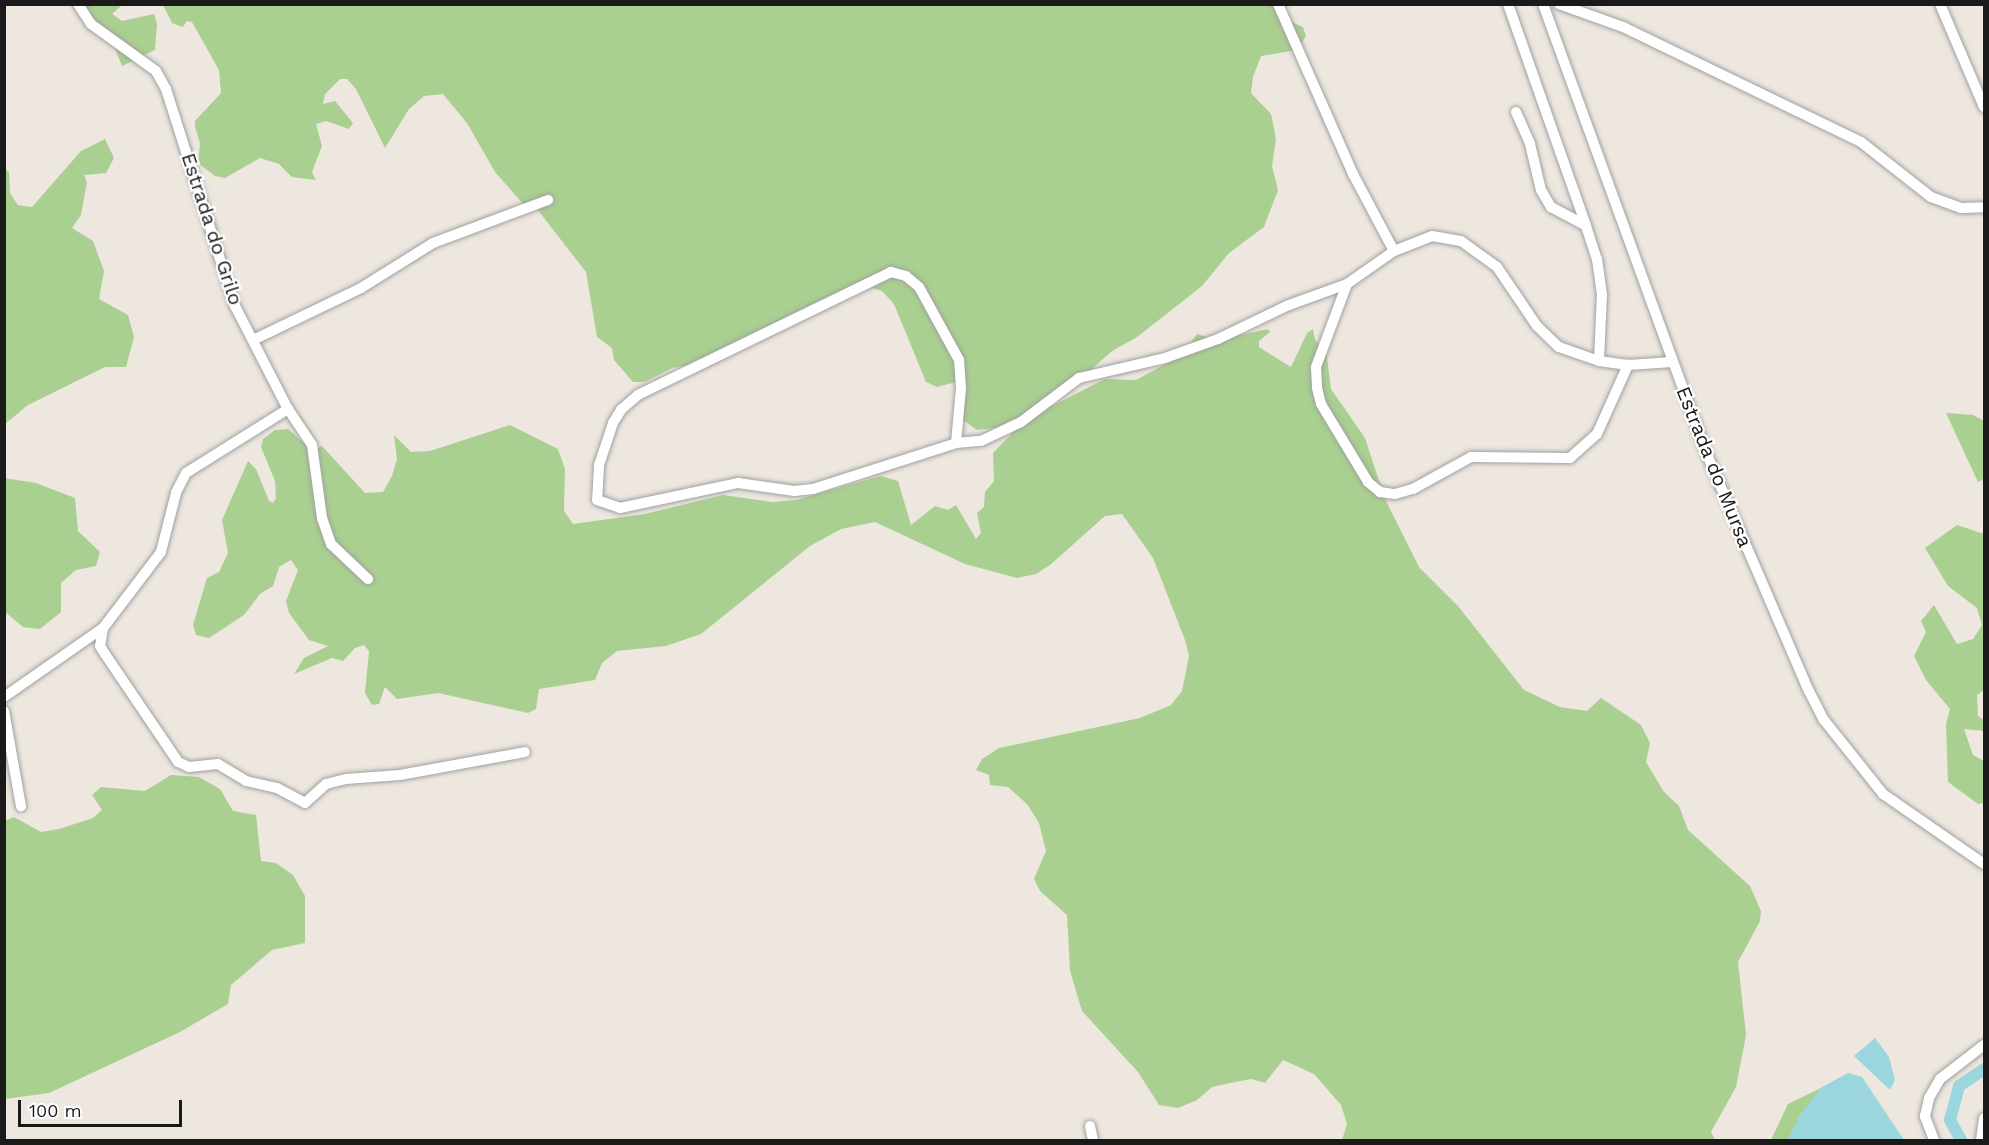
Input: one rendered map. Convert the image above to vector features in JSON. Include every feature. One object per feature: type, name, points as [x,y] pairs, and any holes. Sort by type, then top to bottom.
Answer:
[{"type":"street","name":"Estrada do Grilo","points":[[78,4],[91,24],[156,71],[166,89],[231,296],[288,410],[312,445],[322,518],[331,544],[368,579]]},
{"type":"street","points":[[1278,4],[1353,174],[1394,251]]},
{"type":"street","points":[[1508,4],[1597,259],[1602,294],[1599,361]]},
{"type":"street","name":"Estrada do Mursa","points":[[1543,4],[1708,457],[1824,720],[1883,794],[1984,864]]},
{"type":"street","points":[[1559,4],[1623,27],[1861,142],[1931,197],[1961,208],[1984,207]]},
{"type":"street","points":[[1940,4],[1984,107]]},
{"type":"street","points":[[1516,112],[1530,144],[1546,199],[1562,216],[1586,226]]},
{"type":"street","points":[[253,339],[361,288],[433,243],[548,200]]},
{"type":"street","points":[[956,444],[961,388],[959,360],[919,288],[906,276],[891,272],[638,395],[621,410],[613,423],[595,482],[597,500],[620,508],[738,483],[794,491],[813,489],[956,444],[981,441],[1021,422],[1079,378],[1165,358],[1347,284],[1394,251],[1432,236],[1461,241],[1497,267],[1545,335],[1558,347],[1599,361],[1628,365],[1672,362]]},
{"type":"street","points":[[1347,284],[1316,366],[1317,388],[1321,404],[1368,482],[1380,492],[1395,494],[1413,489],[1471,457],[1570,458],[1598,434],[1628,365]]},
{"type":"street","points":[[4,697],[103,628],[161,552],[176,493],[186,473],[288,410]]},
{"type":"street","points":[[103,628],[100,646],[177,762],[189,767],[218,764],[246,781],[277,788],[305,802],[326,784],[346,779],[400,775],[525,752]]},
{"type":"street","points":[[4,711],[21,806]]},
{"type":"street","points":[[1934,1140],[1925,1116],[1929,1098],[1940,1079],[1984,1044]]},
{"type":"street","points":[[1981,1140],[1984,1118]]},
{"type":"street","points":[[1090,1126],[1093,1140]]},
{"type":"green space","points":[[80,5],[122,5],[112,14],[122,21],[154,14],[157,24],[155,50],[122,66],[113,43]]},
{"type":"green space","points":[[163,5],[1279,5],[1289,21],[1303,27],[1306,36],[1297,50],[1261,56],[1253,77],[1251,93],[1271,114],[1276,139],[1272,166],[1278,190],[1264,227],[1229,253],[1202,286],[1137,337],[1112,351],[1048,408],[1105,379],[1136,380],[1182,355],[1197,334],[1218,340],[1268,329],[1270,332],[1259,341],[1259,347],[1291,367],[1307,333],[1313,329],[1315,340],[1326,350],[1331,389],[1365,438],[1385,499],[1419,567],[1458,606],[1524,690],[1560,707],[1587,711],[1601,698],[1641,725],[1650,743],[1646,762],[1664,792],[1679,806],[1688,830],[1750,886],[1761,911],[1760,921],[1738,962],[1746,1035],[1736,1087],[1711,1132],[1715,1140],[1342,1140],[1347,1124],[1341,1105],[1314,1074],[1283,1060],[1265,1083],[1251,1079],[1230,1083],[1212,1087],[1197,1100],[1178,1108],[1159,1105],[1138,1072],[1082,1011],[1070,971],[1067,915],[1040,891],[1034,879],[1046,851],[1039,823],[1027,804],[1008,787],[990,785],[989,775],[976,770],[982,759],[999,748],[1140,718],[1171,705],[1182,691],[1189,656],[1185,640],[1153,558],[1122,514],[1105,516],[1050,565],[1036,574],[1017,578],[965,564],[875,522],[841,529],[810,546],[701,634],[666,646],[617,651],[602,663],[595,680],[539,689],[536,709],[528,713],[438,693],[397,699],[385,687],[379,704],[372,705],[365,693],[369,651],[364,645],[355,648],[343,661],[332,658],[294,674],[304,658],[328,646],[309,640],[289,613],[286,601],[298,570],[291,560],[279,567],[273,586],[260,594],[244,615],[209,638],[196,635],[193,625],[207,578],[219,572],[228,553],[222,520],[248,461],[256,469],[269,501],[273,503],[276,498],[275,481],[261,447],[263,439],[275,430],[288,429],[313,451],[322,446],[365,493],[383,492],[392,476],[397,459],[394,435],[411,452],[430,451],[510,425],[558,449],[565,469],[564,511],[573,524],[645,514],[723,495],[772,502],[796,500],[881,476],[898,481],[911,525],[935,506],[948,510],[956,505],[976,539],[981,533],[977,513],[984,507],[985,492],[994,481],[993,453],[1020,425],[977,430],[963,420],[956,382],[937,387],[926,382],[894,304],[882,291],[869,287],[699,363],[672,368],[645,382],[633,382],[614,360],[612,348],[597,337],[586,272],[537,209],[525,206],[495,172],[467,123],[443,94],[424,96],[409,109],[385,148],[356,89],[347,79],[340,79],[325,94],[323,104],[335,101],[353,123],[349,129],[326,121],[316,124],[322,146],[312,172],[316,180],[292,177],[279,164],[260,158],[225,178],[215,176],[198,163],[200,143],[195,121],[221,93],[219,70],[192,22],[187,21],[183,27],[172,23]]},
{"type":"green space","points":[[105,139],[114,158],[106,173],[84,175],[87,182],[81,215],[72,228],[93,241],[104,271],[99,299],[128,315],[134,337],[126,367],[105,367],[28,405],[5,424],[5,169],[9,172],[10,193],[18,205],[32,207],[81,151]]},
{"type":"green space","points":[[1946,413],[1973,415],[1984,421],[1984,479],[1978,482]]},
{"type":"green space","points":[[4,478],[36,483],[75,498],[78,531],[100,552],[96,566],[76,570],[61,583],[61,612],[40,629],[23,627],[5,612]]},
{"type":"green space","points":[[1957,525],[1984,534],[1984,690],[1977,695],[1978,716],[1984,720],[1984,731],[1964,729],[1973,755],[1984,761],[1984,803],[1978,804],[1948,782],[1946,724],[1950,709],[1926,680],[1914,656],[1926,632],[1921,621],[1934,605],[1957,644],[1973,639],[1982,625],[1977,608],[1948,586],[1925,548]]},
{"type":"green space","points":[[171,775],[199,777],[220,789],[233,811],[256,815],[261,861],[276,863],[293,875],[305,896],[305,943],[272,950],[231,985],[228,1004],[180,1032],[49,1093],[5,1099],[5,821],[14,817],[41,832],[59,829],[93,818],[102,810],[92,795],[101,787],[145,791]]},
{"type":"green space","points":[[1821,1088],[1807,1140],[1771,1140],[1788,1104]]},
{"type":"water","points":[[1875,1038],[1889,1057],[1895,1080],[1890,1090],[1854,1056]]},
{"type":"water","points":[[1848,1073],[1862,1077],[1904,1140],[1788,1140],[1799,1116],[1822,1087]]},
{"type":"waterway","points":[[1961,1140],[1950,1120],[1959,1086],[1984,1069]]}]
